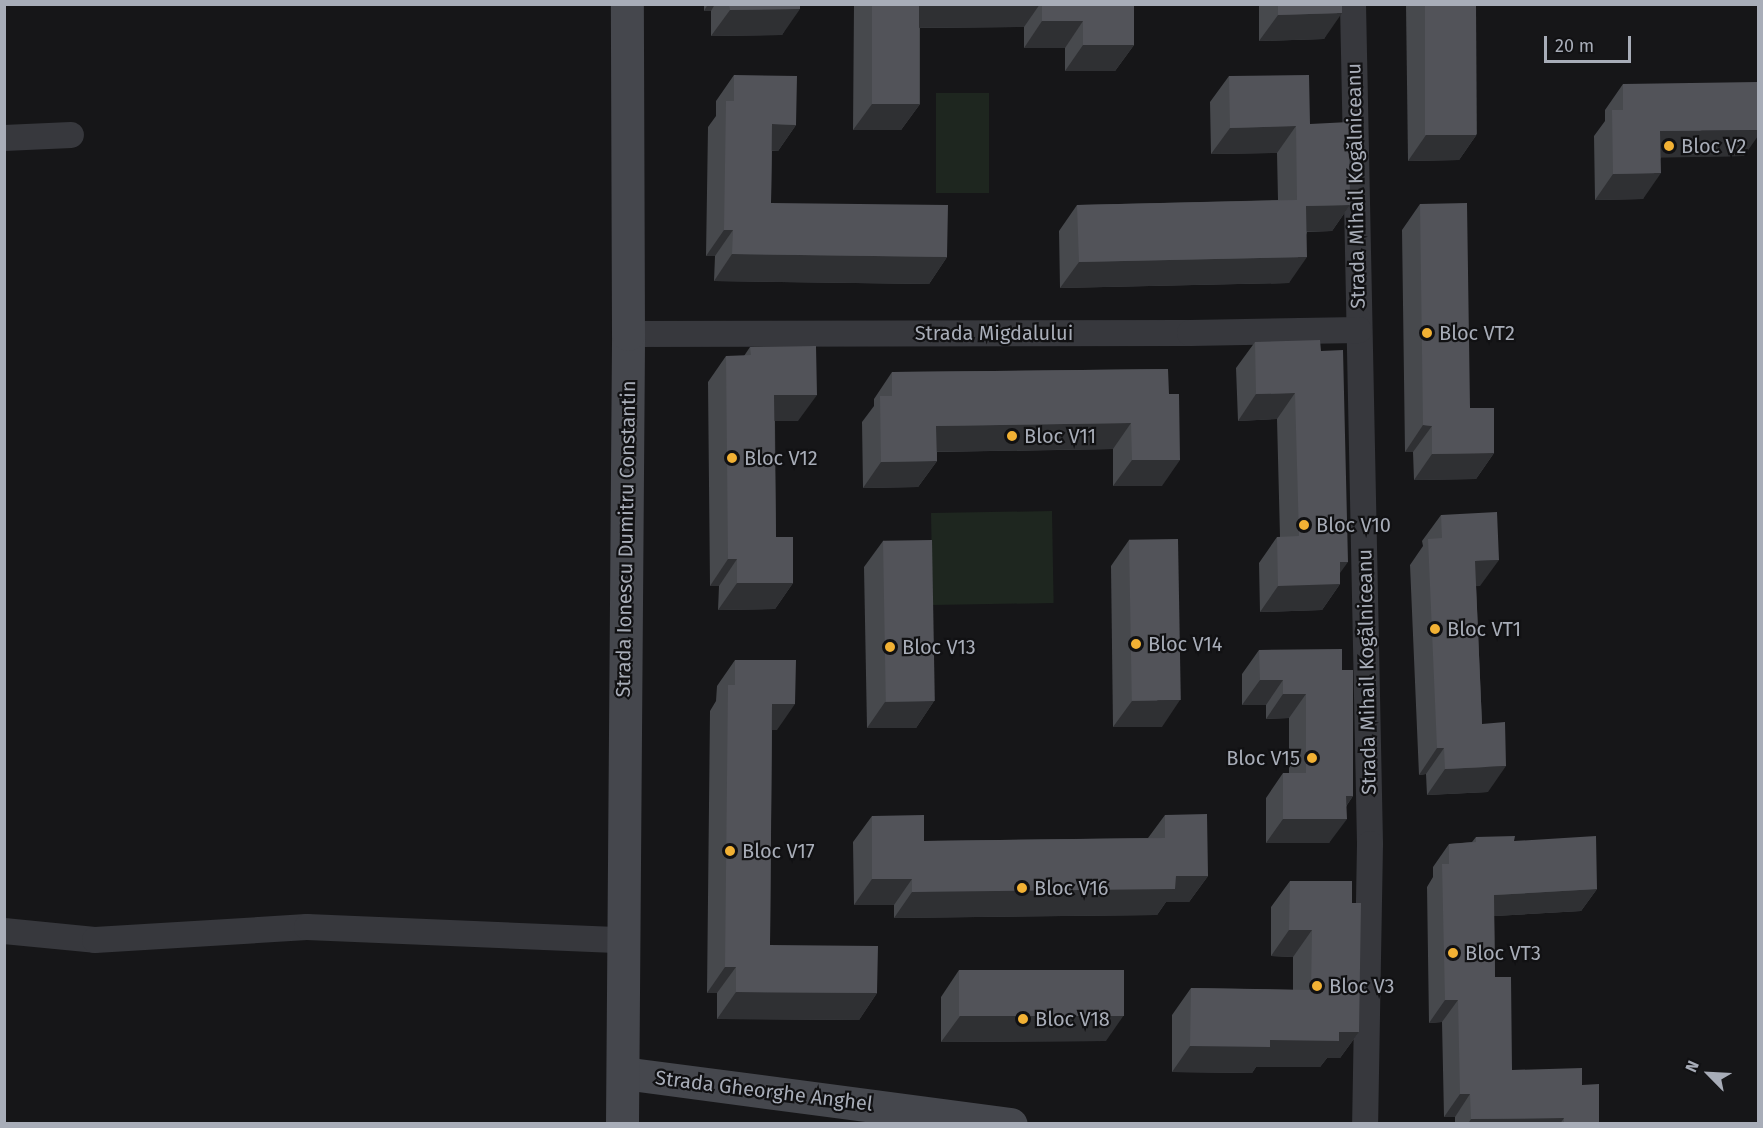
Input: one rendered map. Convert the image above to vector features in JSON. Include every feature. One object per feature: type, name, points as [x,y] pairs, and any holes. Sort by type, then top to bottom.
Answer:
[{"type":"street","name":"Strada Ionescu Dumitru Constantin","points":[[622,1124],[628,334],[627,4]]},
{"type":"street","name":"Strada Mihail Kogălniceanu","points":[[1353,4],[1370,853],[1365,1124]]},
{"type":"street","points":[[4,138],[71,135]]},
{"type":"street","name":"Strada Migdalului","points":[[628,334],[1190,333],[1359,330]]},
{"type":"street","points":[[4,931],[95,940],[307,927],[622,940]]},
{"type":"street","name":"Strada Gheorghe Anghel","points":[[623,1073],[1011,1124]]},
{"type":"shaded area","points":[[936,93],[989,93],[989,193],[936,193]]},
{"type":"shaded area","points":[[1052,511],[1054,603],[933,605],[931,513]]},
{"type":"building","points":[[729,4],[800,4],[800,9],[730,10]]},
{"type":"building","points":[[872,4],[919,4],[919,104],[872,104]]},
{"type":"building","points":[[1042,4],[1134,4],[1134,45],[1083,45],[1083,21],[1042,21]]},
{"type":"building","points":[[1278,4],[1342,4],[1342,13],[1278,15]]},
{"type":"building","points":[[1425,4],[1476,4],[1476,135],[1425,135]]},
{"type":"building","points":[[734,75],[797,76],[796,125],[772,124],[771,203],[948,205],[947,257],[732,254],[733,230],[724,230],[726,101],[734,101]]},
{"type":"building","points":[[1309,75],[1310,124],[1349,122],[1350,205],[1306,206],[1307,257],[1079,262],[1077,205],[1297,200],[1296,126],[1230,128],[1229,76]]},
{"type":"building","points":[[1758,82],[1758,130],[1660,131],[1661,173],[1613,174],[1612,110],[1623,110],[1623,84]]},
{"type":"building","points":[[1467,203],[1470,408],[1494,408],[1494,453],[1432,454],[1432,426],[1423,425],[1420,204]]},
{"type":"building","points":[[1320,340],[1321,351],[1343,350],[1348,562],[1340,562],[1340,584],[1278,586],[1277,537],[1299,536],[1295,393],[1256,394],[1255,342]]},
{"type":"building","points":[[816,346],[817,395],[774,395],[776,537],[793,537],[793,583],[737,583],[737,559],[728,559],[726,356],[751,355],[750,347]]},
{"type":"building","points":[[1168,369],[1169,394],[1179,394],[1180,460],[1132,460],[1131,423],[936,426],[937,461],[881,462],[880,396],[892,396],[892,372]]},
{"type":"building","points":[[1497,512],[1499,560],[1475,561],[1482,724],[1505,722],[1506,766],[1445,769],[1444,748],[1437,748],[1428,539],[1442,538],[1441,515]]},
{"type":"building","points":[[1178,539],[1181,700],[1132,701],[1129,540]]},
{"type":"building","points":[[932,540],[935,701],[886,702],[883,541]]},
{"type":"building","points":[[1342,649],[1342,670],[1353,670],[1353,796],[1346,796],[1347,819],[1283,819],[1283,773],[1306,773],[1306,694],[1283,694],[1283,680],[1260,680],[1259,650]]},
{"type":"building","points":[[735,660],[796,660],[795,704],[772,704],[770,945],[878,946],[877,993],[736,992],[736,967],[725,967],[728,685],[735,685]]},
{"type":"building","points":[[1207,814],[1208,876],[1176,876],[1175,889],[912,892],[912,879],[872,879],[872,816],[924,815],[924,841],[1165,838],[1165,815]]},
{"type":"building","points":[[1515,836],[1514,841],[1596,836],[1597,889],[1494,895],[1495,977],[1511,977],[1512,1070],[1582,1068],[1582,1085],[1599,1084],[1599,1124],[1564,1124],[1564,1118],[1471,1119],[1470,1094],[1460,1094],[1458,1000],[1445,1000],[1442,864],[1449,864],[1449,844],[1476,842],[1476,837]]},
{"type":"building","points":[[1290,881],[1352,881],[1352,903],[1361,903],[1359,1032],[1339,1032],[1339,1041],[1270,1040],[1270,1047],[1190,1046],[1191,988],[1311,990],[1312,930],[1289,930]]},
{"type":"building","points":[[959,970],[1124,970],[1124,1016],[959,1016]]},
{"type":"place","name":"Bloc V2","points":[[1669,146]]},
{"type":"place","name":"Bloc VT2","points":[[1427,333]]},
{"type":"place","name":"Bloc V11","points":[[1012,436]]},
{"type":"place","name":"Bloc V12","points":[[732,458]]},
{"type":"place","name":"Bloc V10","points":[[1304,525]]},
{"type":"place","name":"Bloc VT1","points":[[1435,629]]},
{"type":"place","name":"Bloc V14","points":[[1136,644]]},
{"type":"place","name":"Bloc V13","points":[[890,647]]},
{"type":"place","name":"Bloc V15","points":[[1312,758]]},
{"type":"place","name":"Bloc V17","points":[[730,851]]},
{"type":"place","name":"Bloc V16","points":[[1022,888]]},
{"type":"place","name":"Bloc VT3","points":[[1453,953]]},
{"type":"place","name":"Bloc V3","points":[[1317,986]]},
{"type":"place","name":"Bloc V18","points":[[1023,1019]]}]
